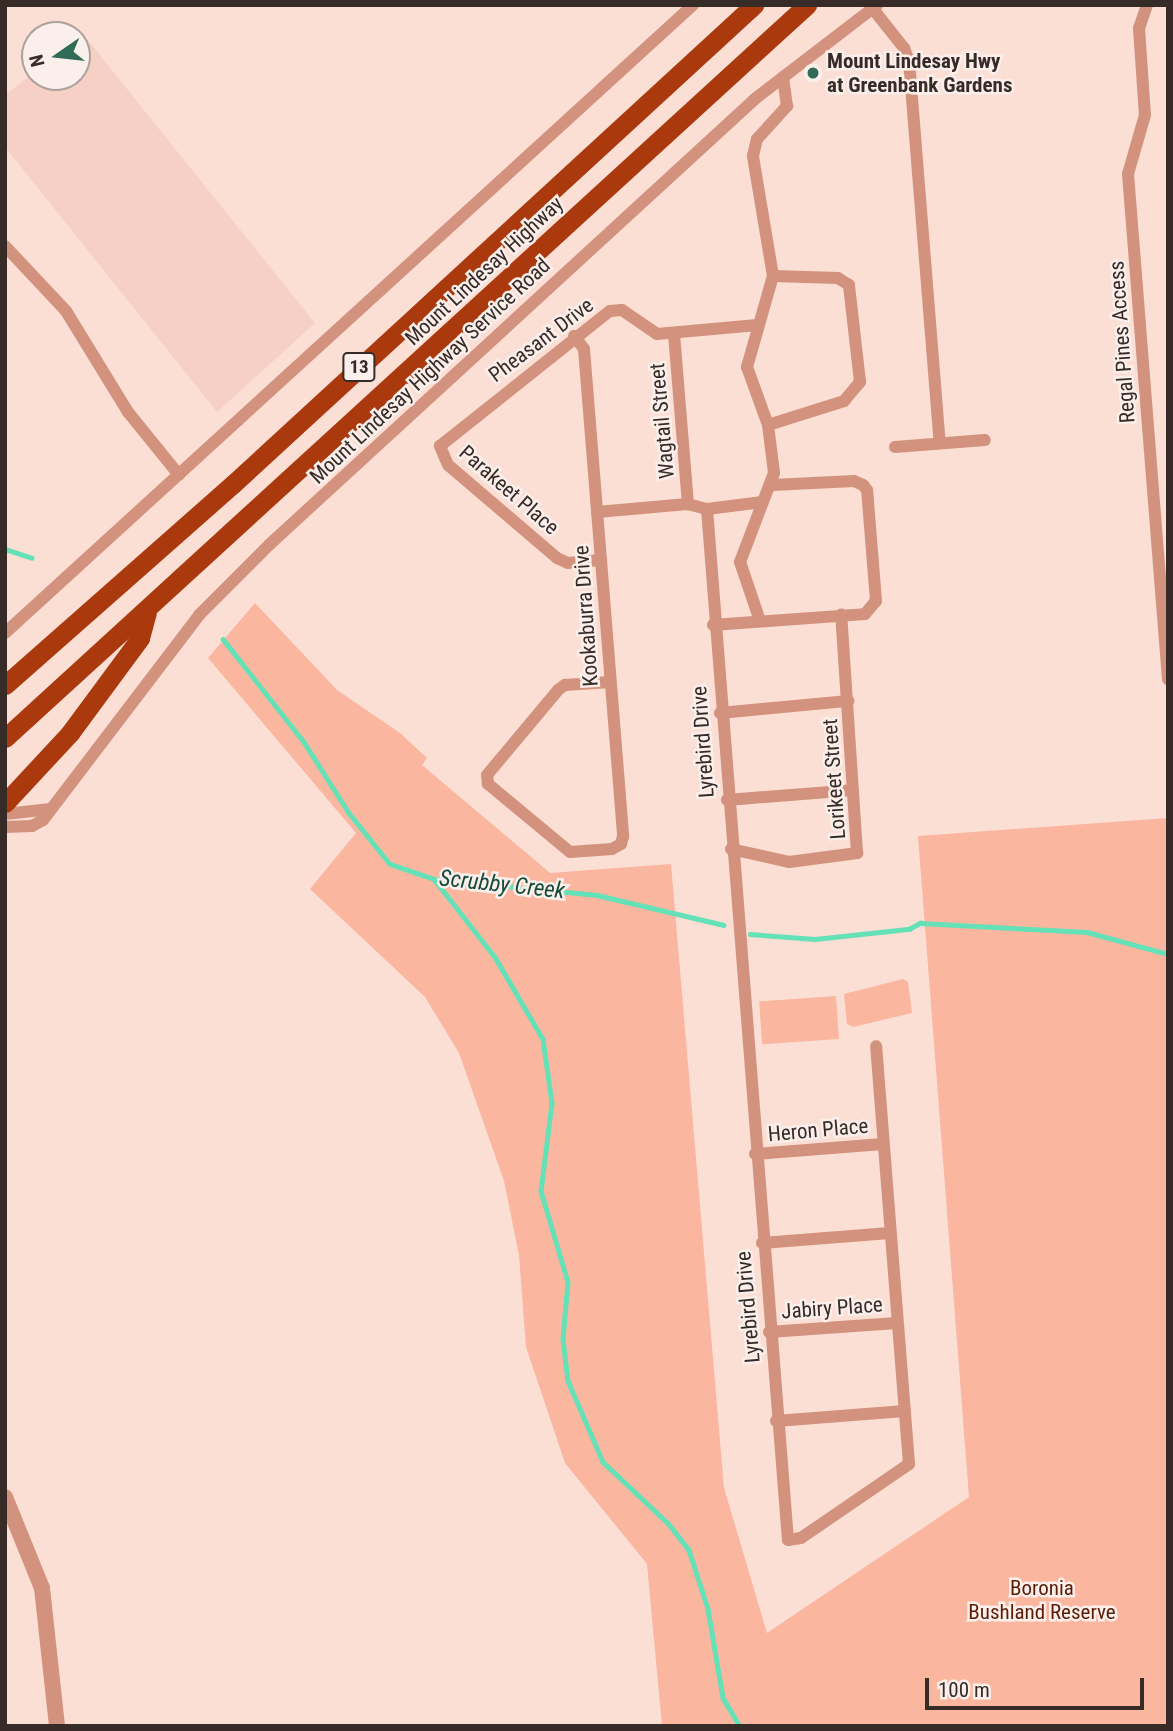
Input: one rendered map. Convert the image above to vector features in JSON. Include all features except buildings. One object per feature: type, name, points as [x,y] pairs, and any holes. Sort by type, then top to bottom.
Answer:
[{"type":"highway","name":"Mount Lindesay Highway","points":[[5,685],[223,494],[754,5]]},
{"type":"highway","name":"Mount Lindesay Highway","points":[[5,738],[148,611],[807,5]]},
{"type":"highway","points":[[5,803],[70,733],[140,638],[148,611]]},
{"type":"street","points":[[5,634],[693,5]]},
{"type":"street","name":"Regal Pines Access","points":[[1147,5],[1139,28],[1145,115],[1128,174],[1168,679]]},
{"type":"street","points":[[875,7],[904,48],[909,61],[940,443]]},
{"type":"street","name":"Mount Lindesay Highway Service Road","points":[[5,827],[32,826],[51,809],[184,634],[223,590],[783,77],[875,7]]},
{"type":"street","points":[[760,621],[740,562],[772,485],[768,425],[747,367],[773,276],[753,156],[757,139],[787,106],[783,77]]},
{"type":"street","points":[[5,246],[66,311],[128,412],[179,475]]},
{"type":"street","points":[[768,425],[844,401],[859,382],[849,285],[838,278],[773,276]]},
{"type":"street","name":"Pheasant Drive","points":[[440,446],[597,317],[622,310],[657,334],[758,325]]},
{"type":"street","name":"Wagtail Street","points":[[674,334],[688,504]]},
{"type":"street","name":"Kookaburra Drive","points":[[574,336],[584,349],[601,560],[610,682],[621,844],[570,852],[488,784],[487,775],[558,690],[610,682]]},
{"type":"street","points":[[895,447],[985,440]]},
{"type":"street","name":"Parakeet Place","points":[[440,446],[448,465],[558,558],[568,563],[601,560]]},
{"type":"street","points":[[713,625],[864,614],[876,601],[867,490],[853,481],[772,485]]},
{"type":"street","points":[[597,512],[688,504],[707,509],[763,502]]},
{"type":"street","name":"Lyrebird Drive","points":[[707,509],[713,625],[785,1532],[788,1540],[794,1541],[907,1468],[905,1411],[876,1046]]},
{"type":"street","name":"Lorikeet Street","points":[[731,849],[789,862],[852,856],[859,847],[841,615]]},
{"type":"street","points":[[720,713],[848,701]]},
{"type":"street","points":[[727,800],[853,790]]},
{"type":"street","points":[[5,814],[51,809]]},
{"type":"street","name":"Heron Place","points":[[755,1154],[883,1144]]},
{"type":"street","points":[[762,1243],[890,1233]]},
{"type":"street","name":"Jabiry Place","points":[[769,1332],[897,1323]]},
{"type":"street","points":[[776,1421],[905,1411]]},
{"type":"street","points":[[5,1497],[42,1588],[57,1726]]},
{"type":"shaded area","points":[[91,44],[315,323],[217,412],[5,147],[5,95],[21,83],[21,91],[91,91]]},
{"type":"green space","name":"Boronia Bushland Reserve","points":[[255,603],[337,690],[400,733],[427,758],[422,765],[550,873],[671,864],[724,1488],[767,1633],[969,1497],[918,836],[1168,818],[1168,1726],[662,1726],[647,1564],[565,1463],[526,1347],[519,1255],[504,1181],[459,1053],[425,997],[310,889],[356,833],[208,658]]},
{"type":"green space","points":[[903,979],[908,982],[912,1013],[853,1027],[847,1024],[844,994]]},
{"type":"green space","points":[[836,996],[839,1039],[762,1044],[759,1001]]},
{"type":"waterway","name":"Scrubby Creek","points":[[5,549],[32,558]]},
{"type":"waterway","name":"Scrubby Creek","points":[[223,639],[304,742],[349,813],[390,864],[434,879],[597,895],[724,925]]},
{"type":"waterway","points":[[434,879],[495,957],[543,1039],[552,1103],[541,1191],[568,1282],[563,1339],[568,1381],[603,1462],[668,1523],[689,1550],[708,1609],[723,1698],[740,1726]]},
{"type":"waterway","name":"Scrubby Creek","points":[[750,934],[815,939],[909,929],[920,923],[1087,932],[1168,954]]},
{"type":"place","name":"Mount Lindesay Hwy at Greenbank Gardens","points":[[813,73]]}]
